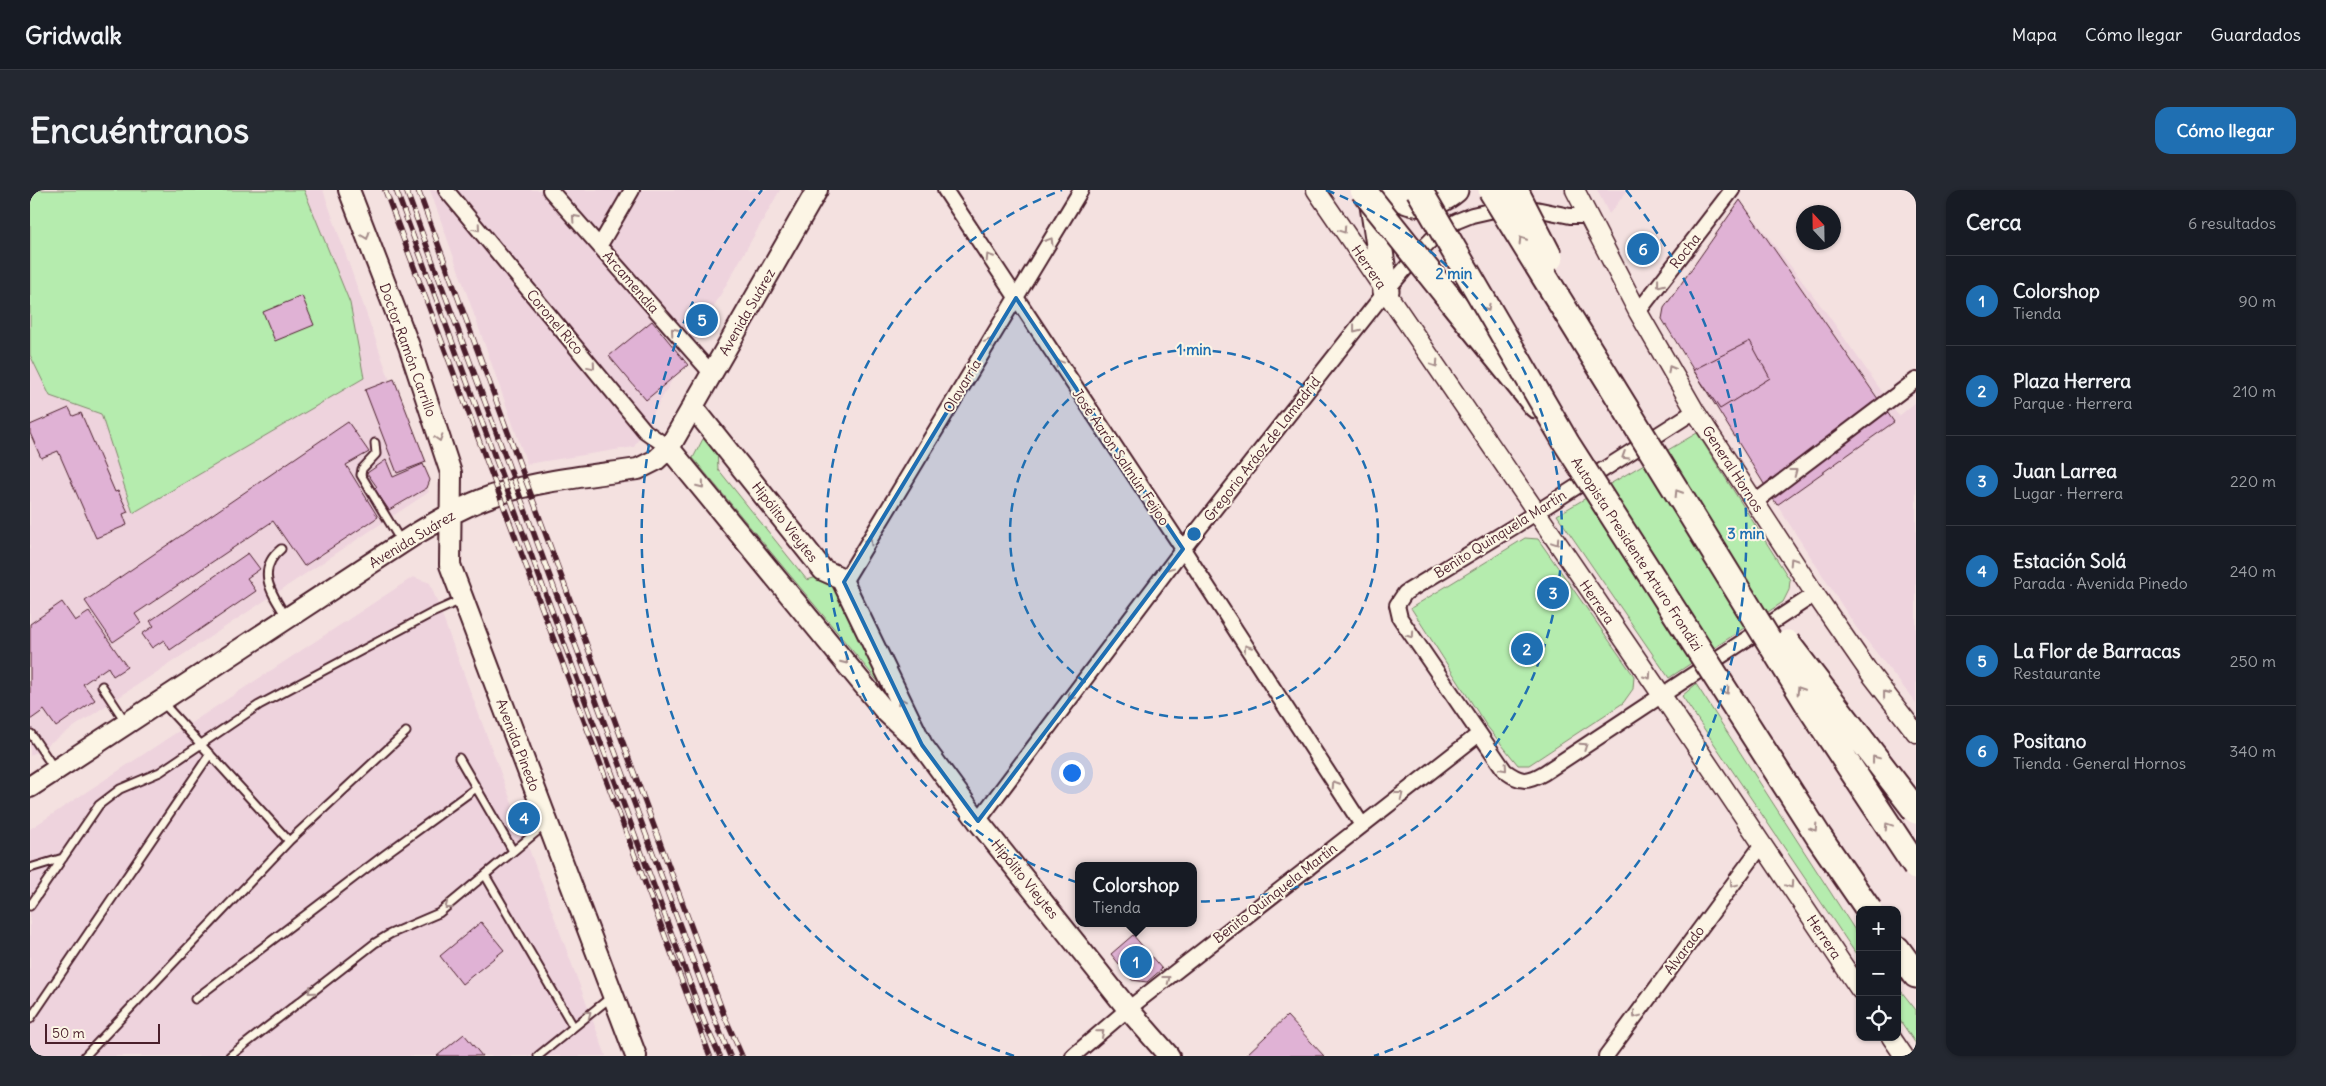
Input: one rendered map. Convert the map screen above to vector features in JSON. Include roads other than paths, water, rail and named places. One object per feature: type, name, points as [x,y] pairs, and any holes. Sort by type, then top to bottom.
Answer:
[{"type":"highway","points":[[1362,190],[1567,444]]},
{"type":"highway","points":[[1371,190],[1386,290]]},
{"type":"highway","points":[[1389,190],[1417,205],[1429,204],[1447,197],[1455,190]]},
{"type":"highway","name":"Autopista Presidente Arturo Frondizi","points":[[1419,190],[1567,444],[1866,906]]},
{"type":"highway","points":[[1491,190],[1813,712],[1916,867]]},
{"type":"highway","points":[[1515,190],[1577,308],[1594,356]]},
{"type":"highway","points":[[1704,534],[1916,811]]},
{"type":"highway","points":[[1898,951],[1916,975]]},
{"type":"main road","name":"Doctor Ramón Carrillo","points":[[349,190],[408,346],[451,473],[450,514]]},
{"type":"main road","name":"Avenida Suárez","points":[[30,787],[402,543],[450,514],[491,496],[530,485],[638,469],[651,464],[669,448],[817,190]]},
{"type":"main road","name":"Hipólito Vieytes","points":[[693,407],[823,570],[837,576],[844,582],[922,745],[978,821],[1128,1009],[1169,1056]]},
{"type":"main road","name":"Hipólito Vieytes","points":[[669,448],[885,711],[922,745]]},
{"type":"main road","name":"Avenida Pinedo","points":[[450,514],[450,565],[636,1056]]},
{"type":"street","name":"Coronel Rico","points":[[446,190],[645,431],[669,448]]},
{"type":"street","name":"Arcamendia","points":[[550,190],[712,374]]},
{"type":"street","points":[[600,245],[632,190]]},
{"type":"street","name":"José Aarón Salmún Feijoo","points":[[945,190],[1183,549],[1362,825]]},
{"type":"street","name":"Olavarría","points":[[844,582],[1081,190]]},
{"type":"street","name":"Herrera","points":[[1316,190],[1661,694],[1856,984]]},
{"type":"street","name":"Gregorio Aráoz de Lamadrid","points":[[978,821],[1183,549],[1405,267],[1440,231],[1524,190]]},
{"type":"street","name":"General Hornos","points":[[1574,190],[1638,312],[1695,411],[1815,594],[1869,672],[1916,733]]},
{"type":"street","name":"Rocha","points":[[1638,312],[1732,190]]},
{"type":"street","name":"Gregorio Aráoz de Lamadrid","points":[[1472,215],[1516,205],[1570,216],[1588,216]]},
{"type":"street","points":[[1755,502],[1916,380]]},
{"type":"street","name":"Benito Quinquela Martín","points":[[1073,1056],[1128,1009],[1480,734],[1400,618],[1397,605],[1405,593],[1536,513],[1695,411]]},
{"type":"street","points":[[1480,734],[1505,771],[1517,780],[1525,782],[1544,773],[1815,594]]},
{"type":"street","name":"Alvarado","points":[[1606,1056],[1762,845]]},
{"type":"street","points":[[1894,1041],[1904,1056]]},
{"type":"lane","points":[[375,443],[376,454],[362,469],[361,475],[402,543]]},
{"type":"lane","points":[[281,549],[273,556],[268,568],[267,582],[287,618]]},
{"type":"lane","points":[[30,906],[99,805],[120,789],[160,772],[259,705],[462,599]]},
{"type":"lane","points":[[102,686],[127,724]]},
{"type":"lane","points":[[161,701],[289,841]]},
{"type":"lane","points":[[85,1056],[289,841],[406,732]]},
{"type":"lane","points":[[31,734],[56,770]]},
{"type":"lane","points":[[30,1019],[210,754]]},
{"type":"lane","points":[[459,758],[513,851]]},
{"type":"lane","points":[[195,999],[384,855],[476,788]]},
{"type":"lane","points":[[230,1056],[358,955],[390,934],[439,914],[548,822]]},
{"type":"lane","points":[[30,868],[63,858]]},
{"type":"lane","points":[[485,874],[573,1026]]},
{"type":"lane","points":[[538,1056],[573,1026],[613,996]]},
{"type":"railway","points":[[385,190],[710,1056]]},
{"type":"railway","points":[[396,190],[705,1024],[720,1056]]},
{"type":"railway","points":[[406,190],[730,1056]]},
{"type":"railway","points":[[418,190],[724,1015],[742,1056]]},
{"type":"place","name":"Positano","points":[[1643,249]]},
{"type":"place","name":"La Flor de Barracas","points":[[702,320]]},
{"type":"place","name":"Juan Larrea","points":[[1553,593]]},
{"type":"place","name":"Plaza Herrera","points":[[1527,649]]},
{"type":"place","name":"Estación Solá","points":[[524,818]]},
{"type":"place","name":"Colorshop","points":[[1136,962]]}]
